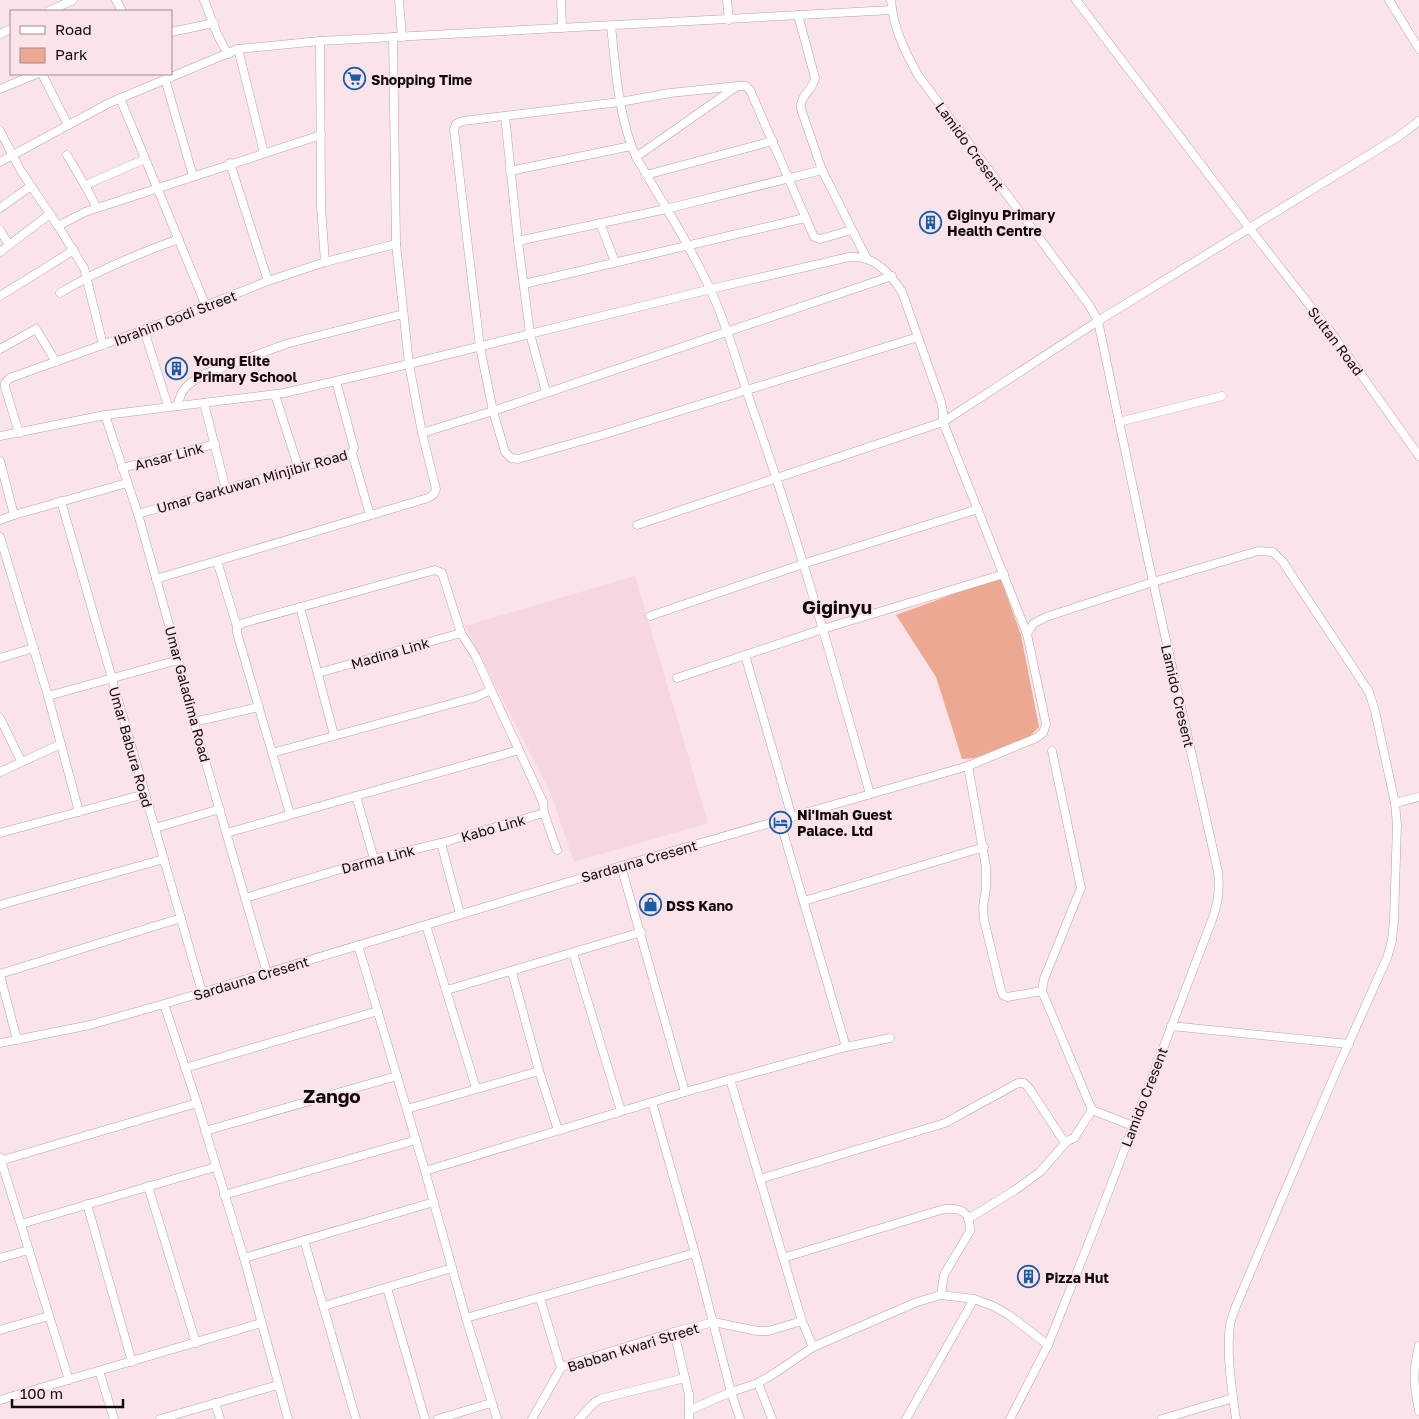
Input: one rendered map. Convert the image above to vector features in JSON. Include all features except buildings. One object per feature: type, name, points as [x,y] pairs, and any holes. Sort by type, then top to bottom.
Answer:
[{"type":"street","points":[[50,10],[74,0]]},
{"type":"street","points":[[204,0],[218,37],[229,54]]},
{"type":"street","points":[[399,0],[402,37]]},
{"type":"street","points":[[561,0],[562,28]]},
{"type":"street","points":[[727,0],[729,20]]},
{"type":"street","name":"Lamido Cresent","points":[[892,0],[892,10],[905,51],[918,75],[1089,305],[1098,320],[1153,582],[1218,872],[1220,890],[1212,920],[1048,1345],[1010,1419]]},
{"type":"street","name":"Sultan Road","points":[[1076,0],[1336,340],[1419,456]]},
{"type":"street","points":[[1389,0],[1419,49]]},
{"type":"street","points":[[0,162],[120,98],[238,49],[320,40],[892,10]]},
{"type":"street","points":[[798,16],[815,78],[800,104],[822,170],[867,259]]},
{"type":"street","points":[[172,32],[214,23]]},
{"type":"street","points":[[611,26],[620,102],[631,146],[711,289],[728,332],[746,391],[777,478],[870,794]]},
{"type":"street","points":[[156,579],[428,498],[434,494],[436,489],[422,433],[409,364],[396,244],[393,37]]},
{"type":"street","points":[[320,40],[321,206],[324,262]]},
{"type":"street","points":[[238,49],[264,153]]},
{"type":"street","points":[[0,89],[34,75]]},
{"type":"street","points":[[43,75],[68,125]]},
{"type":"street","points":[[165,79],[193,176]]},
{"type":"street","points":[[636,157],[738,86]]},
{"type":"street","points":[[852,230],[817,238],[814,236],[750,90],[746,86],[670,92],[620,102],[463,121],[456,124],[454,130],[480,347],[493,411],[504,452],[510,458],[518,459],[602,435],[918,337]]},
{"type":"street","points":[[120,98],[206,306]]},
{"type":"street","points":[[505,116],[530,334],[546,392]]},
{"type":"street","points":[[637,525],[943,422],[1098,320],[1250,229],[1398,137],[1419,121]]},
{"type":"street","points":[[0,131],[31,186],[74,250],[87,276],[103,345]]},
{"type":"street","points":[[58,226],[74,216],[97,208],[158,189],[230,163],[321,135]]},
{"type":"street","points":[[646,175],[773,141]]},
{"type":"street","points":[[510,171],[631,146]]},
{"type":"street","points":[[67,155],[97,208]]},
{"type":"street","points":[[87,189],[90,183],[145,159]]},
{"type":"street","points":[[230,163],[268,281]]},
{"type":"street","points":[[518,241],[666,209],[822,170]]},
{"type":"street","points":[[0,208],[31,186]]},
{"type":"street","points":[[0,252],[50,214]]},
{"type":"street","points":[[524,284],[805,218]]},
{"type":"street","points":[[600,223],[616,262]]},
{"type":"street","points":[[0,230],[9,245]]},
{"type":"street","points":[[60,293],[87,276],[139,253],[179,239]]},
{"type":"street","name":"Ibrahim Godi Street","points":[[19,432],[2,384],[10,378],[144,330],[268,281],[324,262],[396,244]]},
{"type":"street","points":[[0,296],[74,250]]},
{"type":"street","points":[[0,436],[106,415],[168,406],[275,395],[849,257],[858,256],[867,259],[880,266],[892,276]]},
{"type":"street","points":[[422,433],[493,411],[892,276]]},
{"type":"street","name":"Sardauna Cresent","points":[[0,1043],[90,1025],[164,1004],[621,866],[968,766],[1036,738],[1043,733],[1046,724],[1027,634],[943,422],[941,402],[902,292],[892,276]]},
{"type":"street","points":[[177,406],[182,392],[188,385],[202,376],[286,344],[403,314]]},
{"type":"street","points":[[0,348],[36,329],[56,362]]},
{"type":"street","points":[[144,330],[168,406]]},
{"type":"street","name":"Umar Garkuwan Minjibir Road","points":[[138,514],[352,453],[354,448],[336,381]]},
{"type":"street","points":[[275,395],[298,469]]},
{"type":"street","points":[[1119,422],[1222,396]]},
{"type":"street","points":[[204,403],[226,490]]},
{"type":"street","name":"Umar Galadima Road","points":[[106,415],[138,514],[194,722],[267,973]]},
{"type":"street","name":"Ansar Link","points":[[122,468],[215,444]]},
{"type":"street","points":[[352,453],[370,515]]},
{"type":"street","points":[[0,461],[14,515]]},
{"type":"street","points":[[0,520],[127,483]]},
{"type":"street","name":"Umar Babura Road","points":[[61,501],[202,992]]},
{"type":"street","points":[[650,616],[803,564],[978,509]]},
{"type":"street","points":[[0,537],[48,696],[79,812]]},
{"type":"street","points":[[1027,634],[1033,624],[1046,617],[1153,582],[1258,551],[1273,552],[1283,562],[1369,692],[1375,711],[1396,803],[1397,825],[1392,941],[1387,958],[1236,1306],[1230,1324],[1233,1398],[1236,1419]]},
{"type":"street","points":[[218,560],[238,627],[237,633],[290,814]]},
{"type":"street","points":[[238,627],[243,623],[435,570],[442,573],[461,633],[476,657],[543,802],[544,813],[557,850]]},
{"type":"street","points":[[677,678],[823,629],[1004,574]]},
{"type":"street","points":[[300,607],[334,735]]},
{"type":"street","name":"Madina Link","points":[[318,673],[461,633]]},
{"type":"street","points":[[0,658],[34,648]]},
{"type":"street","points":[[745,655],[792,817]]},
{"type":"street","points":[[48,696],[178,660]]},
{"type":"street","points":[[272,753],[476,697],[491,690]]},
{"type":"street","points":[[194,722],[259,706]]},
{"type":"street","points":[[1,723],[21,761]]},
{"type":"street","points":[[0,772],[61,744]]},
{"type":"street","points":[[227,833],[519,750]]},
{"type":"street","points":[[1052,751],[1081,888],[1044,979],[1042,990],[1092,1110],[1133,1126]]},
{"type":"street","points":[[968,766],[984,847],[986,867],[984,920],[1003,995],[1007,997],[1042,990]]},
{"type":"street","points":[[0,833],[145,794]]},
{"type":"street","points":[[356,796],[374,859]]},
{"type":"street","points":[[1396,803],[1419,797]]},
{"type":"street","points":[[155,828],[220,810]]},
{"type":"street","name":"Kabo Link","points":[[441,843],[544,813]]},
{"type":"street","points":[[780,821],[846,1047]]},
{"type":"street","points":[[441,843],[460,914]]},
{"type":"street","name":"Darma Link","points":[[245,898],[374,859],[441,843]]},
{"type":"street","points":[[804,901],[984,847]]},
{"type":"street","points":[[0,905],[164,859]]},
{"type":"street","points":[[621,866],[685,1092]]},
{"type":"street","points":[[17,1040],[0,974],[181,918]]},
{"type":"street","points":[[426,925],[476,1088]]},
{"type":"street","points":[[447,990],[641,932]]},
{"type":"street","points":[[358,945],[497,1419]]},
{"type":"street","points":[[573,953],[621,1111]]},
{"type":"street","points":[[512,972],[539,1071],[558,1130]]},
{"type":"street","points":[[164,1004],[197,1103],[244,1258],[288,1419]]},
{"type":"street","points":[[185,1068],[378,1011]]},
{"type":"street","points":[[1171,1026],[1349,1044]]},
{"type":"street","points":[[425,1171],[730,1079],[846,1047],[890,1038]]},
{"type":"street","points":[[407,1109],[539,1071]]},
{"type":"street","points":[[205,1131],[397,1076]]},
{"type":"street","points":[[730,1079],[802,1321],[813,1347]]},
{"type":"street","points":[[760,1179],[946,1123],[1018,1083],[1024,1083],[1063,1140],[1067,1141]]},
{"type":"street","points":[[652,1102],[740,1419]]},
{"type":"street","points":[[69,1380],[0,1160],[197,1103]]},
{"type":"street","points":[[968,1219],[1040,1172],[1067,1141],[1074,1138],[1092,1110]]},
{"type":"street","points":[[224,1196],[416,1140]]},
{"type":"street","points":[[21,1224],[215,1167]]},
{"type":"street","points":[[148,1186],[196,1343]]},
{"type":"street","points":[[244,1258],[434,1202]]},
{"type":"street","points":[[87,1204],[132,1362]]},
{"type":"street","points":[[783,1258],[944,1209],[957,1208],[965,1214],[970,1222],[970,1231],[944,1275],[941,1295]]},
{"type":"street","points":[[304,1240],[356,1419]]},
{"type":"street","points":[[0,1258],[29,1250]]},
{"type":"street","points":[[466,1318],[695,1253]]},
{"type":"street","points":[[324,1306],[452,1268]]},
{"type":"street","points":[[387,1288],[425,1419]]},
{"type":"street","points":[[690,1410],[731,1392],[758,1383],[813,1347],[917,1302],[941,1295],[974,1299],[993,1306],[1048,1345]]},
{"type":"street","points":[[540,1298],[561,1368]]},
{"type":"street","points":[[906,1419],[974,1299]]},
{"type":"street","points":[[0,1330],[49,1316]]},
{"type":"street","name":"Babban Kwari Street","points":[[532,1419],[561,1368],[567,1365],[674,1332],[714,1322],[757,1331],[768,1331],[802,1321]]},
{"type":"street","points":[[0,1400],[261,1323]]},
{"type":"street","points":[[674,1332],[685,1378],[690,1410],[689,1419]]},
{"type":"street","points":[[1419,1346],[1414,1367],[1414,1384],[1419,1411]]},
{"type":"street","points":[[99,1371],[114,1419]]},
{"type":"street","points":[[579,1419],[600,1398],[685,1378]]},
{"type":"street","points":[[758,1383],[772,1419]]},
{"type":"street","points":[[160,1419],[278,1385]]},
{"type":"street","points":[[1162,1419],[1233,1398]]},
{"type":"street","points":[[215,1403],[220,1419]]},
{"type":"street","points":[[438,1419],[491,1403]]},
{"type":"shaded area","points":[[635,576],[708,823],[574,862],[550,792],[465,626]]},
{"type":"green space","points":[[1000,577],[1021,635],[1039,727],[1030,736],[975,758],[962,759],[936,677],[896,615]]},
{"type":"place","name":"Shopping Time","points":[[355,79]]},
{"type":"place","name":"Giginyu Primary Health Centre","points":[[931,222]]},
{"type":"place","name":"Young Elite Primary School","points":[[177,368]]},
{"type":"place","name":"Ni'Imah Guest Palace. Ltd","points":[[781,822]]},
{"type":"place","name":"DSS Kano","points":[[650,905]]},
{"type":"place","name":"Pizza Hut","points":[[1029,1277]]},
{"type":"district","name":"Giginyu","points":[[837,606]]},
{"type":"district","name":"Zango","points":[[332,1095]]}]
